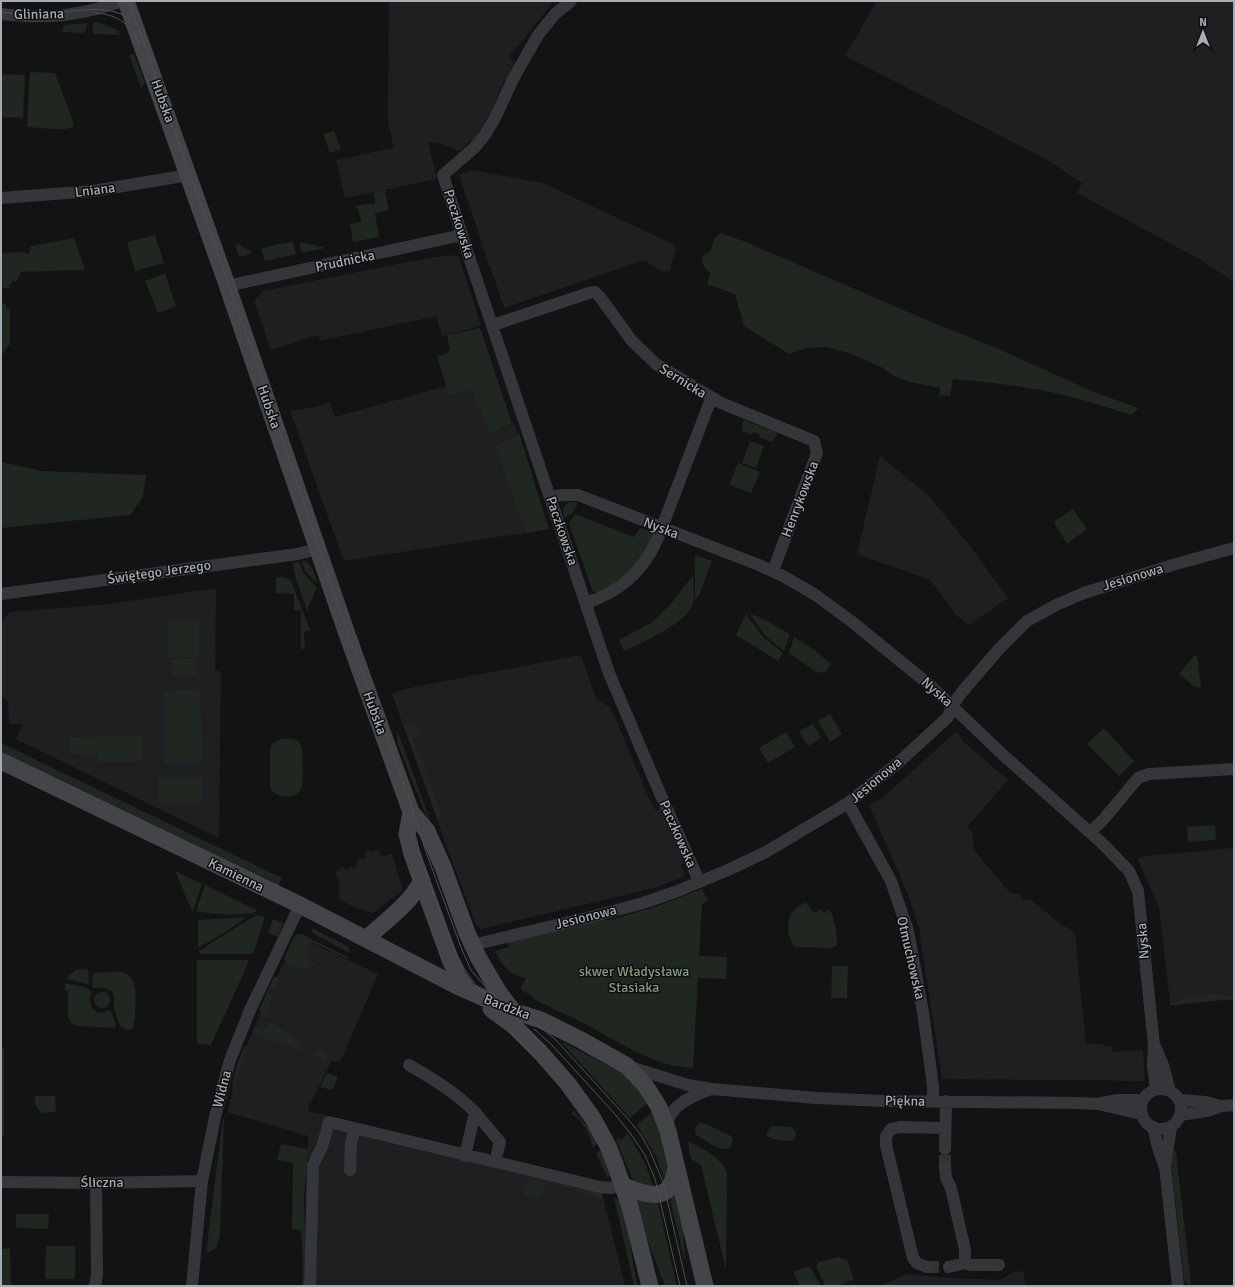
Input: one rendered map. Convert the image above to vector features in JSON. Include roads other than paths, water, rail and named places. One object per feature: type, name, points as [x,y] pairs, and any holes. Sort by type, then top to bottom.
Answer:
[{"type":"street","name":"Gliniana","points":[[1,14],[31,16],[59,15],[81,12],[125,1]]},
{"type":"street","name":"Hubska","points":[[125,1],[189,175],[317,549],[411,812],[427,831],[443,867],[472,945],[490,978],[513,1011]]},
{"type":"street","name":"Paczkowska","points":[[571,1],[555,14],[538,35],[513,79],[495,118],[485,135],[474,148],[443,175],[612,680],[699,881]]},
{"type":"street","name":"Lniana","points":[[1,198],[93,192],[189,175]]},
{"type":"street","name":"Prudnicka","points":[[227,286],[462,235]]},
{"type":"street","name":"Sernicka","points":[[493,325],[595,292],[642,352],[656,364],[711,399],[652,552],[638,570],[623,585],[606,595],[586,603]]},
{"type":"street","name":"Henrykowska","points":[[711,399],[814,441],[817,453],[772,571]]},
{"type":"street","name":"Nyska","points":[[551,497],[578,496],[772,571],[814,594],[851,621],[931,686],[1002,754],[1090,832],[1129,871],[1138,891],[1154,1045],[1153,1066],[1156,1089]]},
{"type":"street","name":"Jesionowa","points":[[472,945],[595,916],[642,903],[728,870],[764,853],[848,803],[899,762],[948,716],[952,706],[999,649],[1027,621],[1040,613],[1084,593],[1176,564],[1234,548]]},
{"type":"street","name":"Świętego Jerzego","points":[[1,594],[298,554],[317,549]]},
{"type":"street","name":"Kamienna","points":[[1,761],[300,906],[470,992]]},
{"type":"street","points":[[1090,832],[1107,815],[1138,778],[1149,774],[1234,769]]},
{"type":"street","name":"Otmuchowska","points":[[848,803],[890,882],[908,930],[922,1006],[933,1086],[933,1101]]},
{"type":"street","points":[[411,812],[407,834],[421,882],[451,962],[459,978],[470,992]]},
{"type":"street","points":[[366,939],[407,901],[417,890],[421,882]]},
{"type":"street","name":"Widna","points":[[192,1286],[202,1181],[215,1117],[233,1051],[250,1010],[300,906]]},
{"type":"street","name":"Bardzka","points":[[470,992],[513,1011],[546,1023],[627,1066],[645,1085],[662,1111],[705,1286]]},
{"type":"street","name":"Bardzka","points":[[470,992],[514,1026],[568,1084],[592,1117],[611,1154],[630,1207],[650,1286]]},
{"type":"street","name":"Nyska","points":[[1154,1045],[1163,1065],[1170,1091]]},
{"type":"street","points":[[409,1065],[444,1086],[464,1101],[475,1112],[500,1142],[497,1154]]},
{"type":"street","name":"Piękna","points":[[627,1066],[662,1078],[712,1089],[816,1098],[1098,1104],[1141,1114]]},
{"type":"street","points":[[1161,1088],[1170,1091],[1180,1100],[1182,1107],[1176,1122],[1171,1126],[1162,1129],[1153,1127],[1146,1123],[1141,1114],[1142,1100],[1150,1092],[1156,1089],[1161,1088]]},
{"type":"street","name":"Piękna","points":[[666,1126],[672,1112],[680,1104],[696,1094],[712,1089]]},
{"type":"street","name":"Piękna","points":[[1098,1104],[1118,1100],[1142,1100]]},
{"type":"street","points":[[1180,1100],[1228,1105]]},
{"type":"street","points":[[945,1148],[946,1101]]},
{"type":"street","points":[[1180,1115],[1207,1111],[1228,1105]]},
{"type":"street","points":[[466,1156],[475,1112]]},
{"type":"street","points":[[310,1286],[313,1166],[322,1147],[329,1122],[600,1188],[622,1185],[642,1194],[659,1194],[667,1190],[672,1185],[674,1180],[676,1167]]},
{"type":"street","points":[[1171,1126],[1165,1166],[1178,1286]]},
{"type":"street","points":[[927,1267],[916,1263],[913,1258],[886,1145],[886,1136],[891,1129],[900,1127],[945,1128]]},
{"type":"street","points":[[1153,1127],[1159,1151],[1165,1166]]},
{"type":"street","points":[[350,1170],[351,1143],[355,1129]]},
{"type":"street","points":[[945,1167],[946,1178],[951,1188],[965,1250],[966,1263]]},
{"type":"street","name":"Śliczna","points":[[1,1182],[96,1183],[202,1181]]},
{"type":"street","points":[[95,1286],[97,1259],[96,1183]]},
{"type":"street","points":[[949,1267],[966,1263],[971,1265],[999,1265]]},
{"type":"tunnel","points":[[945,1149],[945,1167]]},
{"type":"tunnel","points":[[927,1267],[949,1267]]},
{"type":"tram line","points":[[129,1],[258,368],[356,656],[408,795],[426,852],[462,950],[471,970],[488,990],[501,1001],[537,1024],[556,1040],[641,1135],[650,1151],[663,1182],[687,1286]]},
{"type":"tram line","points":[[1,12],[38,14],[96,9],[108,10],[128,18],[137,26]]},
{"type":"tram line","points":[[96,13],[112,16],[123,22],[132,32],[140,45]]},
{"type":"tram line","points":[[418,847],[431,887],[458,958],[471,978],[488,998]]},
{"type":"tram line","points":[[534,1029],[552,1045],[614,1113],[645,1155],[655,1179],[680,1286]]},
{"type":"park label","name":"skwer Władysława Stasiaka","points":[[634,980]]}]
